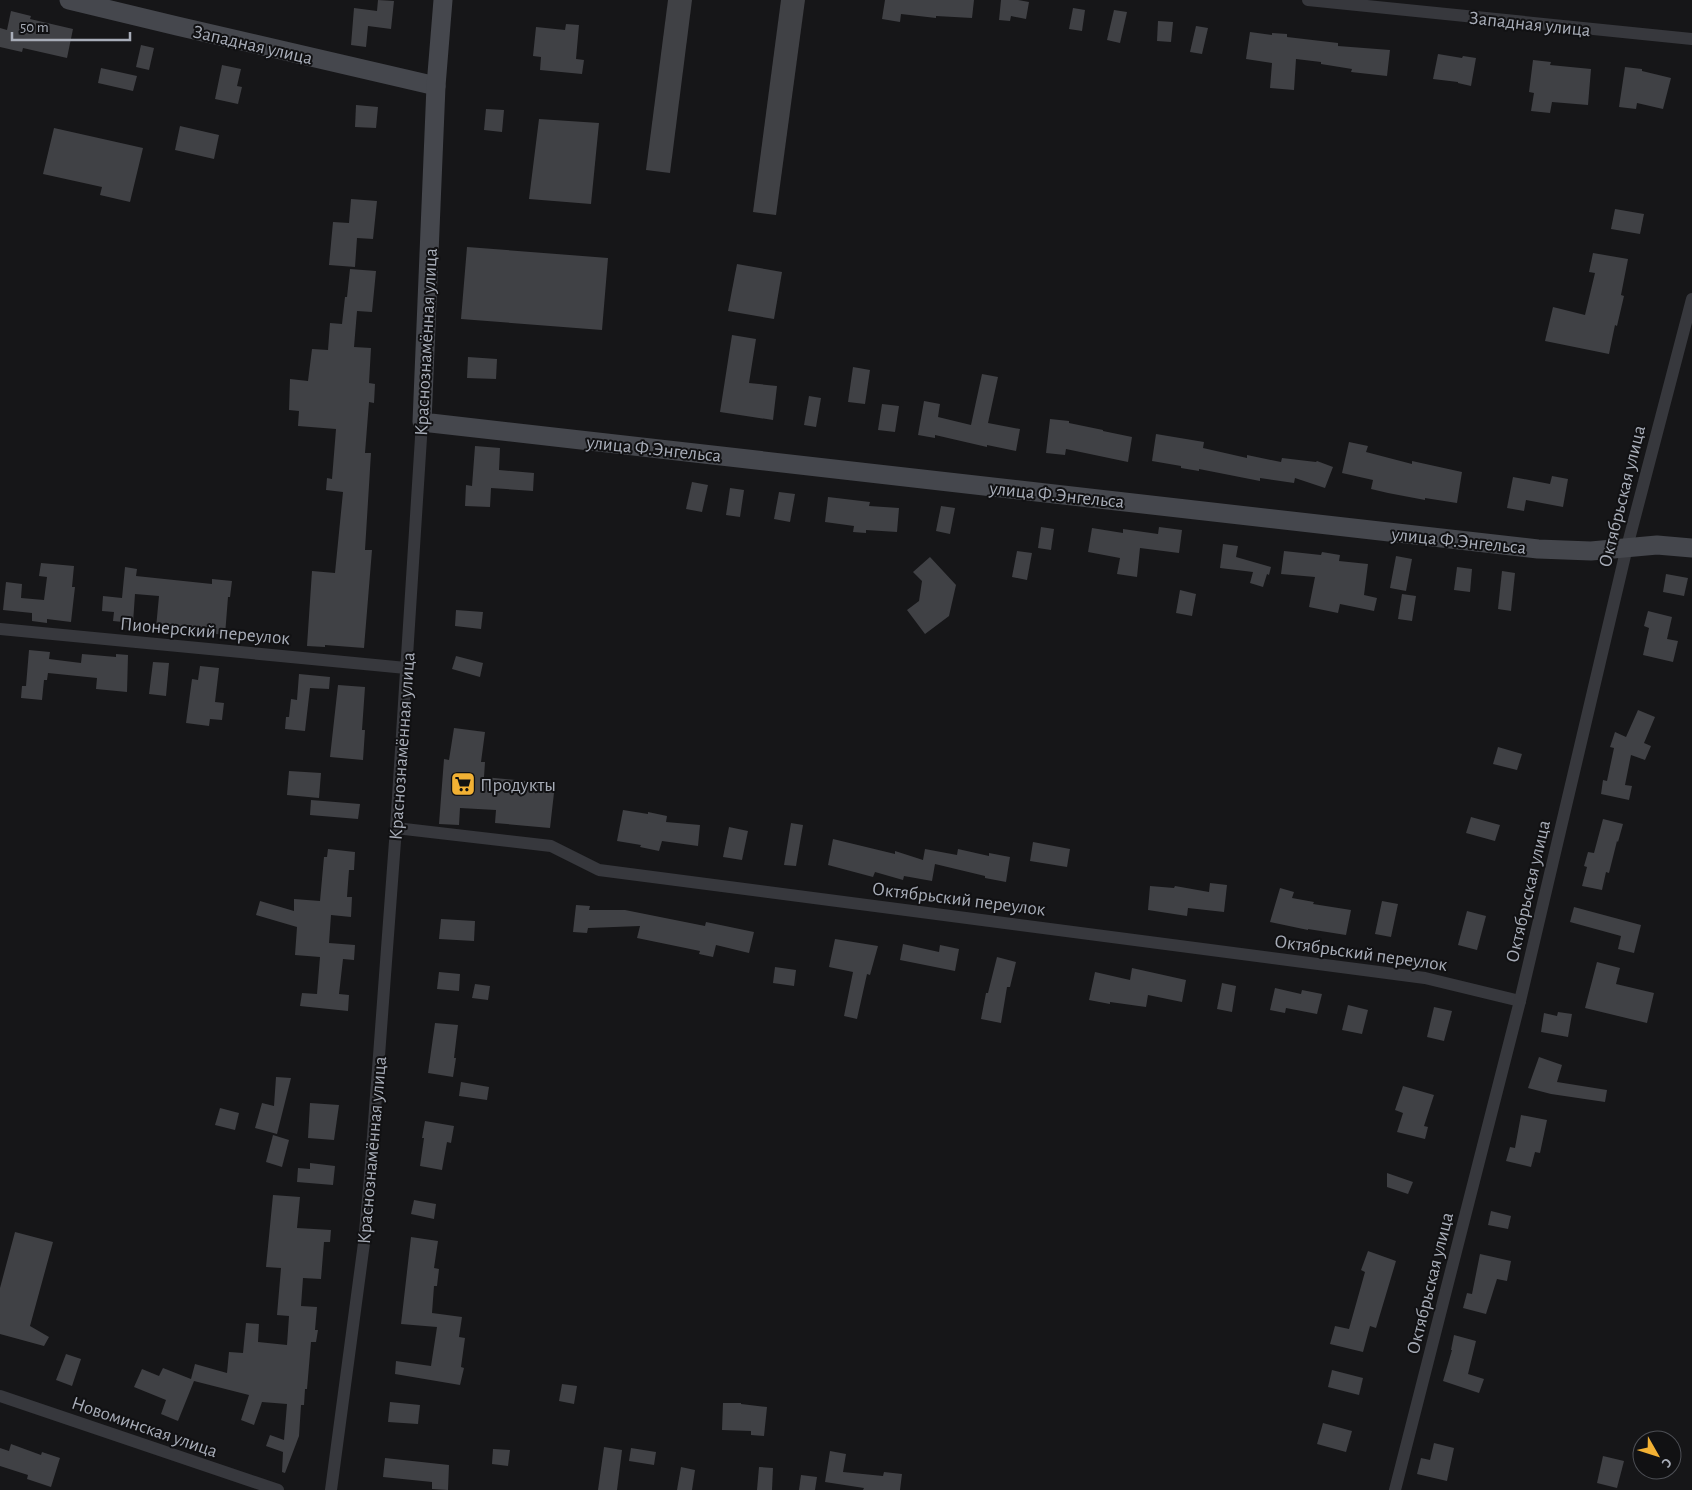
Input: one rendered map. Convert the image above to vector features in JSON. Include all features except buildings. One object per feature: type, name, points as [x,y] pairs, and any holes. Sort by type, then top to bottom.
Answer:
[{"type":"main road","name":"Западная улица","points":[[70,0],[436,86]]},
{"type":"main road","name":"Краснознамённая улица","points":[[422,422],[436,86],[443,0]]},
{"type":"main road","name":"улица Ф.Энгельса","points":[[422,422],[1538,549],[1591,551],[1657,545],[1692,548]]},
{"type":"street","name":"Западная улица","points":[[1308,0],[1692,39]]},
{"type":"street","name":"Октябрьская улица","points":[[1395,1490],[1520,1001],[1627,547],[1692,299]]},
{"type":"street","name":"Краснознамённая улица","points":[[331,1490],[364,1242],[396,828],[422,422]]},
{"type":"street","name":"Пионерский переулок","points":[[0,629],[406,668]]},
{"type":"street","name":"Октябрьский переулок","points":[[396,828],[551,846],[599,870],[1425,978],[1520,1001]]},
{"type":"street","name":"Новоминская улица","points":[[0,1396],[278,1490]]},
{"type":"place","name":"Продукты","points":[[463,784]]}]
